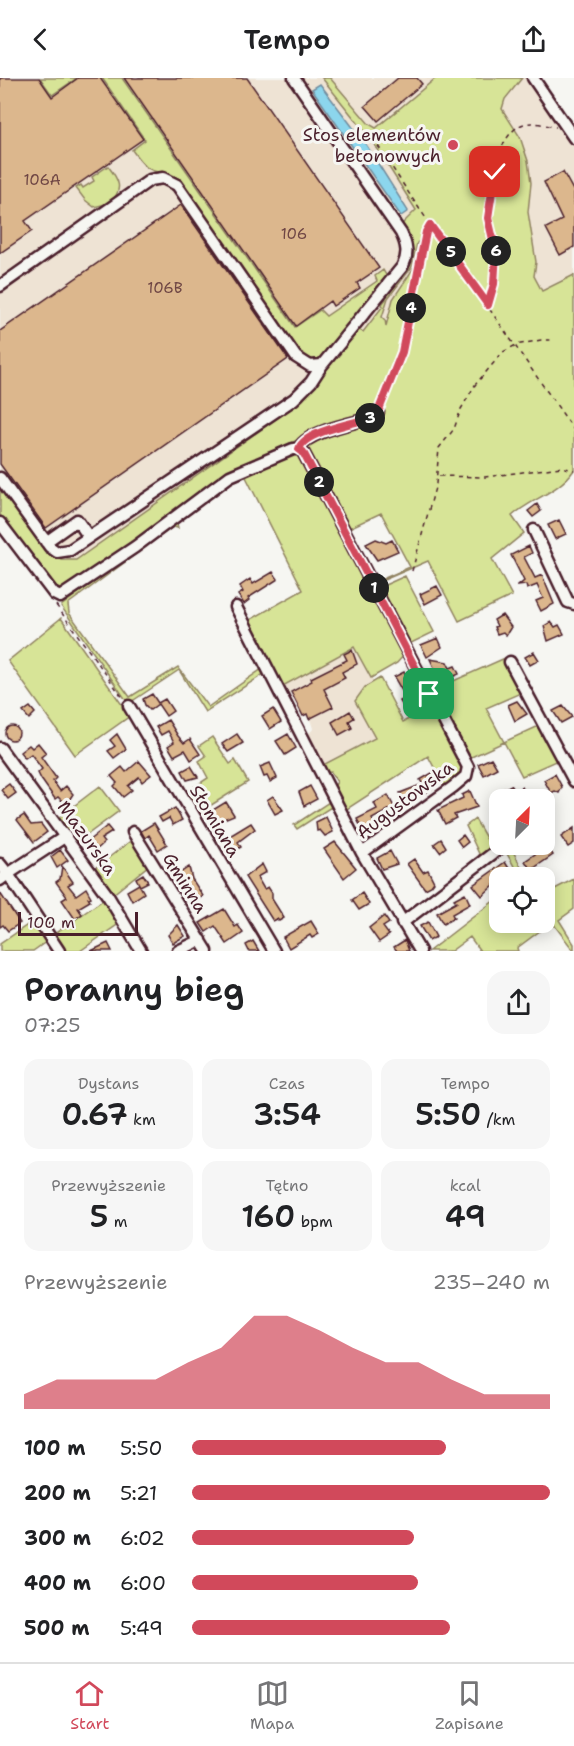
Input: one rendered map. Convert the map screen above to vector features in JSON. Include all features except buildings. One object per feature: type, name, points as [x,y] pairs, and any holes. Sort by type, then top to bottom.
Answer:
[{"type":"street","points":[[0,478],[46,542],[57,552],[63,553],[294,399],[311,382],[322,365],[402,267],[407,252],[401,233],[294,78]]},
{"type":"street","points":[[534,78],[574,138]]},
{"type":"street","points":[[0,286],[150,180],[162,178],[177,185],[296,357],[310,366],[322,365]]},
{"type":"street","points":[[0,523],[57,596],[66,595],[230,476],[293,449],[299,449],[303,441],[313,435],[374,417],[378,412]]},
{"type":"street","name":"Augustowska","points":[[299,449],[303,452],[469,772],[453,787],[362,853]]},
{"type":"street","points":[[46,542],[77,520],[89,537]]},
{"type":"street","points":[[534,530],[568,602],[574,604]]},
{"type":"street","points":[[236,607],[362,853],[420,951]]},
{"type":"street","points":[[510,662],[574,781]]},
{"type":"street","name":"Słomiana","points":[[129,706],[274,951]]},
{"type":"street","name":"Mazurska","points":[[0,748],[108,896],[141,951]]},
{"type":"street","name":"Gminna","points":[[134,832],[207,951]]},
{"type":"street","points":[[4,877],[66,836]]},
{"type":"street","points":[[402,923],[491,855]]},
{"type":"street","points":[[0,864],[4,877],[59,951]]},
{"type":"street","points":[[178,951],[201,940]]},
{"type":"path","points":[[488,305],[494,284],[496,252],[488,218],[498,153],[510,134],[522,124],[536,122],[555,127],[564,123]]},
{"type":"path","points":[[373,138],[430,225],[574,430]]},
{"type":"path","points":[[378,412],[398,365],[426,232],[430,225]]},
{"type":"path","points":[[412,571],[437,476],[439,448],[454,429],[461,409],[475,385],[503,352],[516,345],[554,340]]},
{"type":"path","points":[[437,476],[485,477],[561,467],[574,471]]},
{"type":"path","points":[[57,596],[58,610],[129,706]]},
{"type":"shaded area","points":[[0,78],[436,78],[368,136],[425,220],[395,359],[319,430],[241,466],[211,484],[116,555],[58,589],[0,515]]},
{"type":"shaded area","points":[[522,78],[531,78],[574,142],[574,275],[541,291],[534,276],[528,212],[531,183],[528,161],[520,137],[502,109],[505,99]]},
{"type":"shaded area","points":[[354,647],[374,682],[365,687],[355,701],[375,738],[321,766],[306,737],[313,729],[307,714],[303,716],[291,692],[285,695],[281,687]]},
{"type":"green space","points":[[40,78],[77,78],[52,95]]},
{"type":"green space","points":[[102,78],[122,78],[295,327],[320,310],[326,316],[377,281],[375,276],[383,270],[387,277],[321,360],[310,361],[300,354],[178,179],[153,171],[139,160],[132,150],[145,140]]},
{"type":"green space","points":[[322,78],[330,78],[369,124],[376,128],[436,78],[522,78],[505,99],[502,109],[520,137],[528,161],[531,183],[528,212],[536,262],[534,276],[542,291],[574,275],[574,470],[553,490],[512,516],[524,533],[492,559],[512,596],[459,621],[428,561],[377,583],[374,582],[375,578],[378,581],[410,567],[381,513],[349,528],[373,573],[369,573],[303,448],[319,430],[241,466],[211,484],[116,555],[63,590],[58,589],[0,515],[0,483],[44,550],[61,560],[76,560],[303,400],[358,329],[363,332],[383,306],[386,299],[383,297],[412,251],[410,240],[401,225],[416,210],[373,142]],"holes":[[[420,241],[415,266],[393,299],[386,326],[382,317],[388,298],[412,267],[417,243]]]},
{"type":"green space","points":[[108,166],[117,180],[117,193],[110,203],[94,207],[76,188],[81,185],[83,188],[94,181],[92,177]]},
{"type":"green space","points":[[295,453],[302,455],[405,654],[397,663],[371,678],[354,647],[281,687],[248,621],[303,590],[244,473]]},
{"type":"green space","points":[[176,519],[178,528],[173,527],[68,604],[69,613],[130,697],[178,667],[208,707],[262,669],[267,672],[205,712],[179,670],[131,702],[135,713],[61,606]]},
{"type":"green space","points":[[405,576],[434,632],[409,644],[413,649],[411,649],[380,590],[385,585]]},
{"type":"green space","points":[[61,618],[130,716],[75,755],[8,661]]},
{"type":"green space","points":[[505,658],[523,692],[486,708],[504,742],[467,759],[433,690]]},
{"type":"green space","points":[[380,678],[403,722],[432,707],[462,761],[463,772],[445,788],[428,756],[344,811],[333,788],[337,782],[331,772],[324,773],[321,766],[375,738],[355,701],[365,687]]},
{"type":"green space","points":[[541,725],[558,760],[522,776],[504,742]]},
{"type":"green space","points":[[212,737],[230,764],[235,760],[248,782],[197,814],[191,809],[193,803],[190,798],[184,797],[185,793],[208,778],[199,761],[206,756],[199,746]]},
{"type":"green space","points":[[100,786],[119,811],[76,843],[48,809],[50,807],[58,818]]},
{"type":"green space","points":[[332,800],[337,812],[335,814],[331,807],[297,829],[294,825]]},
{"type":"green space","points":[[475,819],[489,843],[489,850],[481,858],[466,826]]},
{"type":"green space","points":[[133,839],[149,865],[112,895],[80,848],[95,868]]},
{"type":"green space","points":[[508,855],[515,855],[521,867],[514,867]]},
{"type":"green space","points":[[13,876],[54,934],[103,900],[120,923],[80,951],[63,951]]},
{"type":"green space","points":[[574,879],[574,909],[559,920],[574,944],[574,951],[555,926],[555,889]]},
{"type":"green space","points":[[489,905],[489,933],[537,933],[517,948],[518,951],[480,951],[470,937],[451,951],[429,951]]},
{"type":"green space","points":[[26,911],[31,912],[47,941],[33,951],[0,951],[0,944],[33,921]]},
{"type":"water","points":[[320,84],[367,146],[408,211],[401,216],[312,89]]},
{"type":"place","name":"Stos elementów betonowych","points":[[453,145]]},
{"type":"route","points":[[429,694],[303,452],[299,449],[301,443],[313,435],[374,417],[378,412],[402,352],[426,232],[430,225],[488,305],[494,284],[496,252],[488,218],[495,172]]}]
